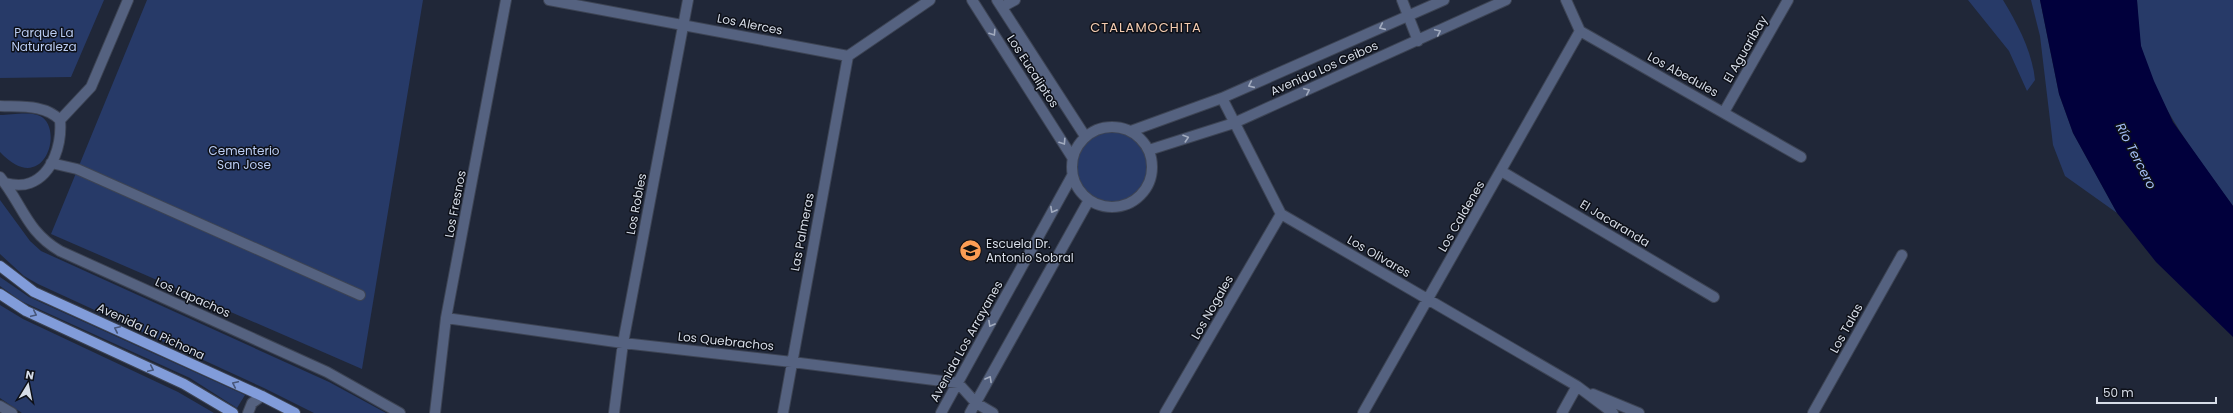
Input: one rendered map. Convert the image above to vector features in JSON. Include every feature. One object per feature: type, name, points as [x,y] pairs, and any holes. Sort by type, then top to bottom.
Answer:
[{"type":"main road","name":"Avenida La Pichona","points":[[0,266],[34,292],[262,396],[295,413]]},
{"type":"main road","points":[[0,294],[26,310],[184,384],[233,413]]},
{"type":"street","points":[[60,120],[91,88],[128,0]]},
{"type":"street","name":"Los Fresnos","points":[[435,413],[446,318],[506,0]]},
{"type":"street","name":"Los Alerces","points":[[549,0],[684,24],[848,56]]},
{"type":"street","name":"Los Robles","points":[[614,413],[622,343],[688,0]]},
{"type":"street","points":[[848,56],[930,0]]},
{"type":"street","name":"Los Eucaliptos","points":[[972,0],[1072,157]]},
{"type":"street","points":[[1000,4],[1015,0]]},
{"type":"street","points":[[1402,0],[1418,41]]},
{"type":"street","name":"Avenida Los Ceibos","points":[[1131,131],[1222,98],[1444,0]]},
{"type":"street","name":"Avenida Los Ceibos","points":[[1149,150],[1234,123],[1506,0]]},
{"type":"street","points":[[1566,0],[1580,31]]},
{"type":"street","name":"El Aguaribay","points":[[1724,112],[1788,0]]},
{"type":"street","name":"Los Eucaliptos","points":[[1000,4],[1085,136]]},
{"type":"street","name":"Los Abedules","points":[[1580,31],[1801,157]]},
{"type":"street","name":"Los Caldenes","points":[[1363,413],[1580,31]]},
{"type":"street","name":"Las Palmeras","points":[[783,413],[848,56]]},
{"type":"street","points":[[1222,98],[1281,214]]},
{"type":"street","points":[[0,106],[40,108],[54,113],[60,120],[60,139],[51,163],[43,174],[30,184],[18,185],[3,180]]},
{"type":"street","points":[[1107,126],[1119,127],[1131,131],[1141,139],[1149,150],[1152,161],[1152,173],[1142,194],[1128,203],[1111,207],[1099,205],[1089,200],[1081,193],[1072,176],[1072,157],[1077,145],[1085,136],[1095,130],[1107,126]]},
{"type":"street","points":[[51,163],[77,169],[360,295]]},
{"type":"street","name":"El Jacaranda","points":[[1501,171],[1714,297]]},
{"type":"street","name":"Avenida Los Arrayanes","points":[[940,413],[1072,176]]},
{"type":"street","name":"Los Lapachos","points":[[3,180],[34,231],[42,239],[60,251],[327,372],[400,413]]},
{"type":"street","points":[[970,413],[1089,200]]},
{"type":"street","name":"Los Olivares","points":[[1281,214],[1577,386]]},
{"type":"street","name":"Los Nogales","points":[[1165,413],[1281,214]]},
{"type":"street","name":"Los Talas","points":[[1813,413],[1902,255]]},
{"type":"street","name":"Los Quebrachos","points":[[446,318],[622,343],[792,362],[958,383]]},
{"type":"street","points":[[958,383],[976,403],[993,413]]},
{"type":"street","points":[[1562,413],[1577,386]]},
{"type":"street","points":[[1577,386],[1613,413]]},
{"type":"street","points":[[1577,386],[1639,413]]},
{"type":"street","points":[[248,413],[252,403],[262,396]]},
{"type":"street","points":[[0,406],[12,413]]},
{"type":"green space","name":"Parque La Naturaleza","points":[[0,0],[104,0],[71,77],[0,78]]},
{"type":"green space","name":"Cementerio San Jose","points":[[147,0],[423,0],[362,369],[51,234]]},
{"type":"green space","points":[[1968,0],[2003,0],[2019,29],[2031,59],[2035,80],[2027,91],[2009,51]]},
{"type":"green space","points":[[2031,0],[2040,0],[2059,94],[2073,133],[2117,213],[2065,176],[2053,145],[2040,36]]},
{"type":"green space","points":[[2137,0],[2233,0],[2233,206],[2192,150],[2156,88],[2147,67],[2140,40]]},
{"type":"green space","points":[[25,113],[40,116],[47,123],[50,133],[50,145],[46,156],[39,164],[28,168],[15,164],[0,152],[0,115]]},
{"type":"green space","points":[[1112,127],[1127,130],[1140,139],[1149,152],[1152,167],[1149,182],[1140,195],[1127,204],[1112,207],[1097,204],[1084,195],[1075,182],[1072,167],[1075,152],[1084,139],[1097,130]]},
{"type":"green space","points":[[0,200],[30,241],[41,251],[329,382],[386,413],[314,413],[264,388],[38,284],[24,276],[0,254]]},
{"type":"green space","points":[[0,277],[29,297],[245,395],[237,408],[190,378],[21,301],[0,286]]},
{"type":"green space","points":[[0,305],[23,319],[178,392],[214,413],[22,413],[0,398]]},
{"type":"water","name":"Río Tercero","points":[[2040,0],[2137,0],[2141,46],[2154,81],[2173,122],[2233,206],[2233,337],[2156,262],[2117,213],[2073,133],[2059,94]]},
{"type":"place","name":"Escuela Dr. Antonio Sobral","points":[[971,250]]},
{"type":"district","name":"CTALAMOCHITA","points":[[1146,27]]}]
